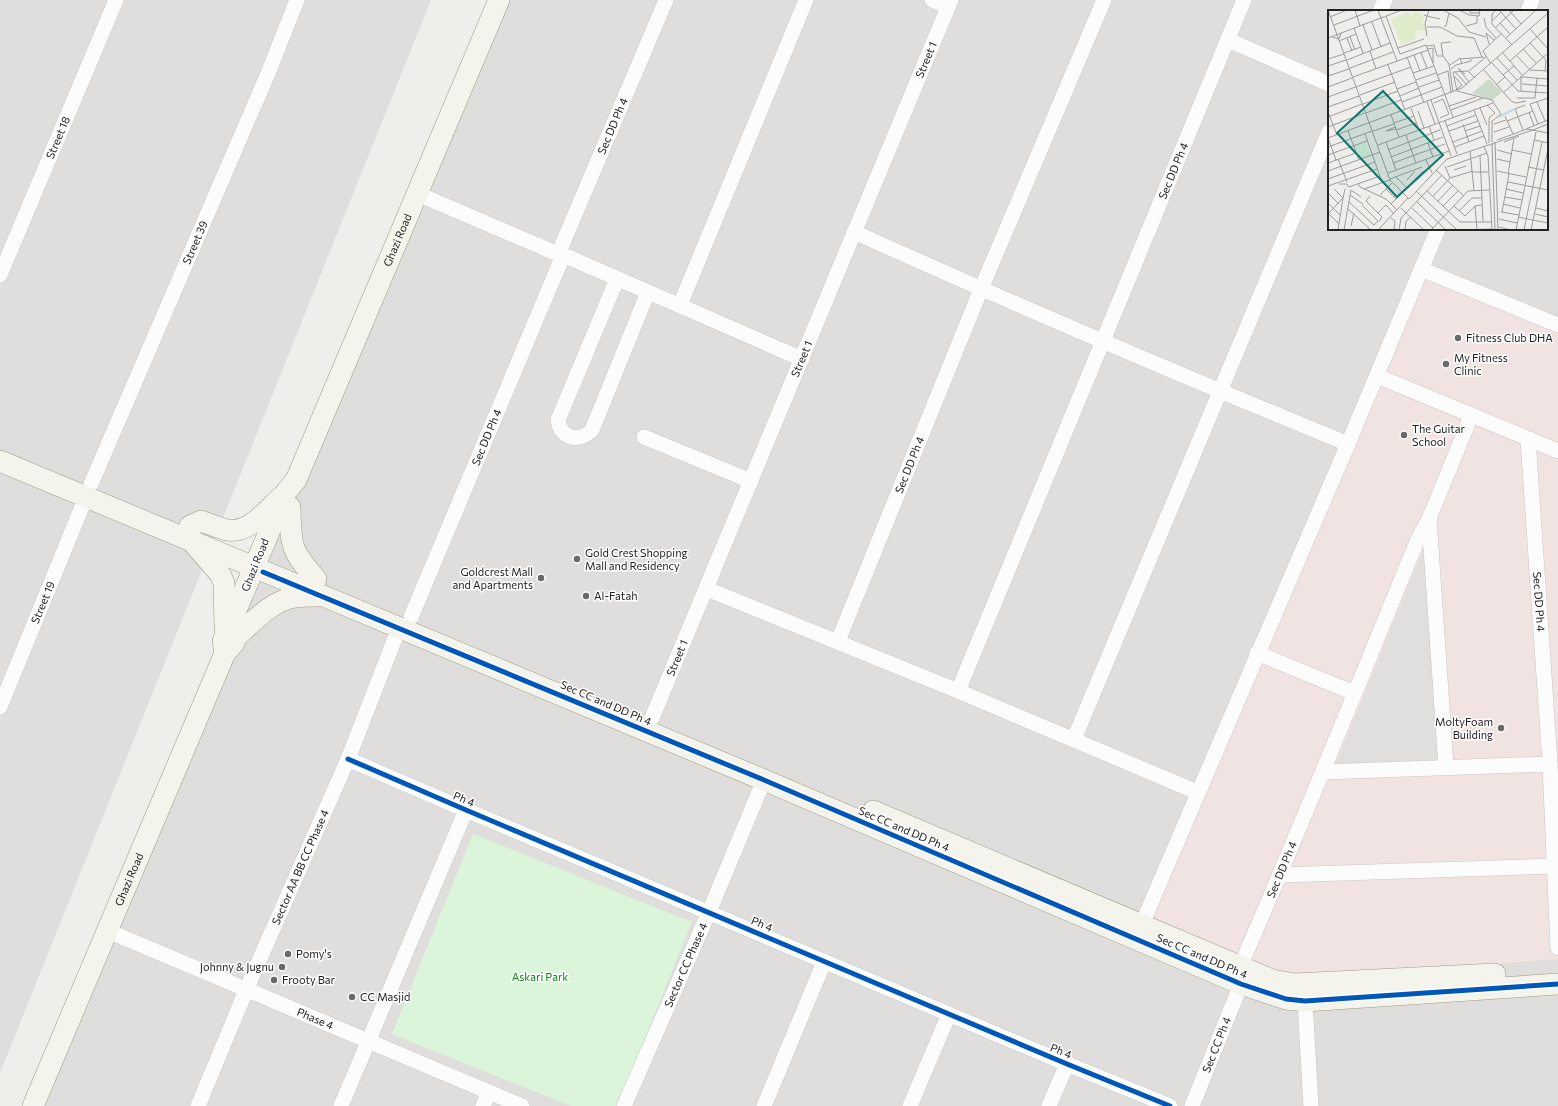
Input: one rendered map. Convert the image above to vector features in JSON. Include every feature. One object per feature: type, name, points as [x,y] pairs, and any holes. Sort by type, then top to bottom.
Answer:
[{"type":"main road","name":"Ghazi Road","points":[[33,1106],[499,0]]},
{"type":"main road","points":[[0,446],[89,491]]},
{"type":"main road","points":[[0,461],[89,491]]},
{"type":"main road","name":"Sec CC and DD Ph 4","points":[[89,491],[261,564],[652,718],[1142,924],[1286,999],[1305,1001],[1558,984]]},
{"type":"main road","points":[[229,642],[224,583],[220,574],[190,533],[201,521],[226,530],[242,528],[253,523],[291,493]]},
{"type":"main road","points":[[229,642],[269,608],[283,600],[295,597],[319,587],[298,558],[293,548],[291,493]]},
{"type":"main road","name":"Sec CC and DD Ph 4","points":[[405,622],[764,780],[1241,975],[1295,984],[1558,971]]},
{"type":"street","name":"Street 18","points":[[0,275],[116,0]]},
{"type":"street","name":"Street 39","points":[[89,491],[266,78],[297,0]]},
{"type":"street","name":"Sec DD Ph 4","points":[[405,622],[559,262],[560,255],[666,0]]},
{"type":"street","points":[[680,305],[806,0]]},
{"type":"street","points":[[932,0],[949,3]]},
{"type":"street","name":"Sec DD Ph 4","points":[[838,641],[980,289],[1104,0]]},
{"type":"street","name":"Sec DD Ph 4","points":[[958,691],[1244,0]]},
{"type":"street","points":[[1380,10],[1384,0]]},
{"type":"street","points":[[1528,10],[1532,0]]},
{"type":"street","name":"Street 1","points":[[652,718],[707,589],[949,3]]},
{"type":"street","points":[[1228,40],[1328,84]]},
{"type":"street","points":[[1074,739],[1328,134]]},
{"type":"street","points":[[418,194],[680,305],[802,359]]},
{"type":"street","points":[[1142,924],[1377,376],[1438,230]]},
{"type":"street","points":[[854,232],[980,289],[1221,392],[1348,444]]},
{"type":"street","points":[[1421,269],[1558,325]]},
{"type":"street","points":[[617,279],[558,420],[561,431],[569,437],[583,437],[592,430],[648,292]]},
{"type":"street","points":[[1377,376],[1558,451]]},
{"type":"street","name":"Sec DD Ph 4","points":[[1241,975],[1354,693],[1418,539],[1429,519],[1471,416]]},
{"type":"street","points":[[644,437],[751,481]]},
{"type":"street","name":"Sec DD Ph 4","points":[[1528,439],[1552,728],[1550,764],[1553,866],[1558,948]]},
{"type":"street","name":"Street 19","points":[[0,707],[89,491]]},
{"type":"street","name":"Sec DD Ph 4","points":[[1429,519],[1446,766]]},
{"type":"street","points":[[707,589],[838,641],[1198,792]]},
{"type":"street","name":"Sector AA BB CC Phase 4","points":[[198,1106],[247,988],[348,759],[405,622]]},
{"type":"street","points":[[1257,653],[1354,693]]},
{"type":"street","name":"Ph 4","points":[[348,759],[824,962],[1170,1106]]},
{"type":"street","points":[[1323,772],[1446,766],[1550,764]]},
{"type":"street","name":"Sector CC Phase 4","points":[[624,1106],[709,912],[764,780]]},
{"type":"street","points":[[341,1106],[466,810]]},
{"type":"street","points":[[1280,876],[1553,866]]},
{"type":"street","name":"Phase 4","points":[[108,931],[247,988],[368,1041],[486,1099],[522,1106]]},
{"type":"street","points":[[764,1106],[824,962]]},
{"type":"street","name":"Sec CC Ph 4","points":[[1192,1106],[1241,975]]},
{"type":"street","points":[[1305,1001],[1311,1106]]},
{"type":"street","points":[[910,1106],[949,1014]]},
{"type":"street","points":[[1050,1106],[1067,1064]]},
{"type":"shaded area","points":[[0,0],[431,0],[0,1073]]},
{"type":"shaded area","points":[[493,0],[1558,0],[1558,1106],[33,1106]]},
{"type":"shaded area","points":[[1424,276],[1558,330],[1558,959],[1295,980],[1148,926]]},
{"type":"shaded area","points":[[1424,548],[1438,760],[1336,764]]},
{"type":"green space","name":"Askari Park","points":[[473,834],[692,922],[618,1106],[571,1106],[392,1034]]},
{"type":"cycle path","points":[[263,572],[764,780],[1241,984],[1286,999],[1305,1001],[1558,984]]},
{"type":"cycle path","points":[[348,759],[1067,1064],[1170,1106]]},
{"type":"place","name":"Fitness Club DHA","points":[[1458,338]]},
{"type":"place","name":"My Fitness Clinic","points":[[1446,364]]},
{"type":"place","name":"The Guitar School","points":[[1404,435]]},
{"type":"place","name":"Gold Crest Shopping Mall and Residency","points":[[577,559]]},
{"type":"place","name":"Goldcrest Mall and Apartments","points":[[541,578]]},
{"type":"place","name":"Al-Fatah","points":[[586,596]]},
{"type":"place","name":"MoltyFoam Building","points":[[1501,728]]},
{"type":"place","name":"Pomy's","points":[[288,954]]},
{"type":"place","name":"Johnny & Jugnu","points":[[282,967]]},
{"type":"place","name":"Frooty Bar","points":[[274,980]]},
{"type":"place","name":"CC Masjid","points":[[352,997]]}]
